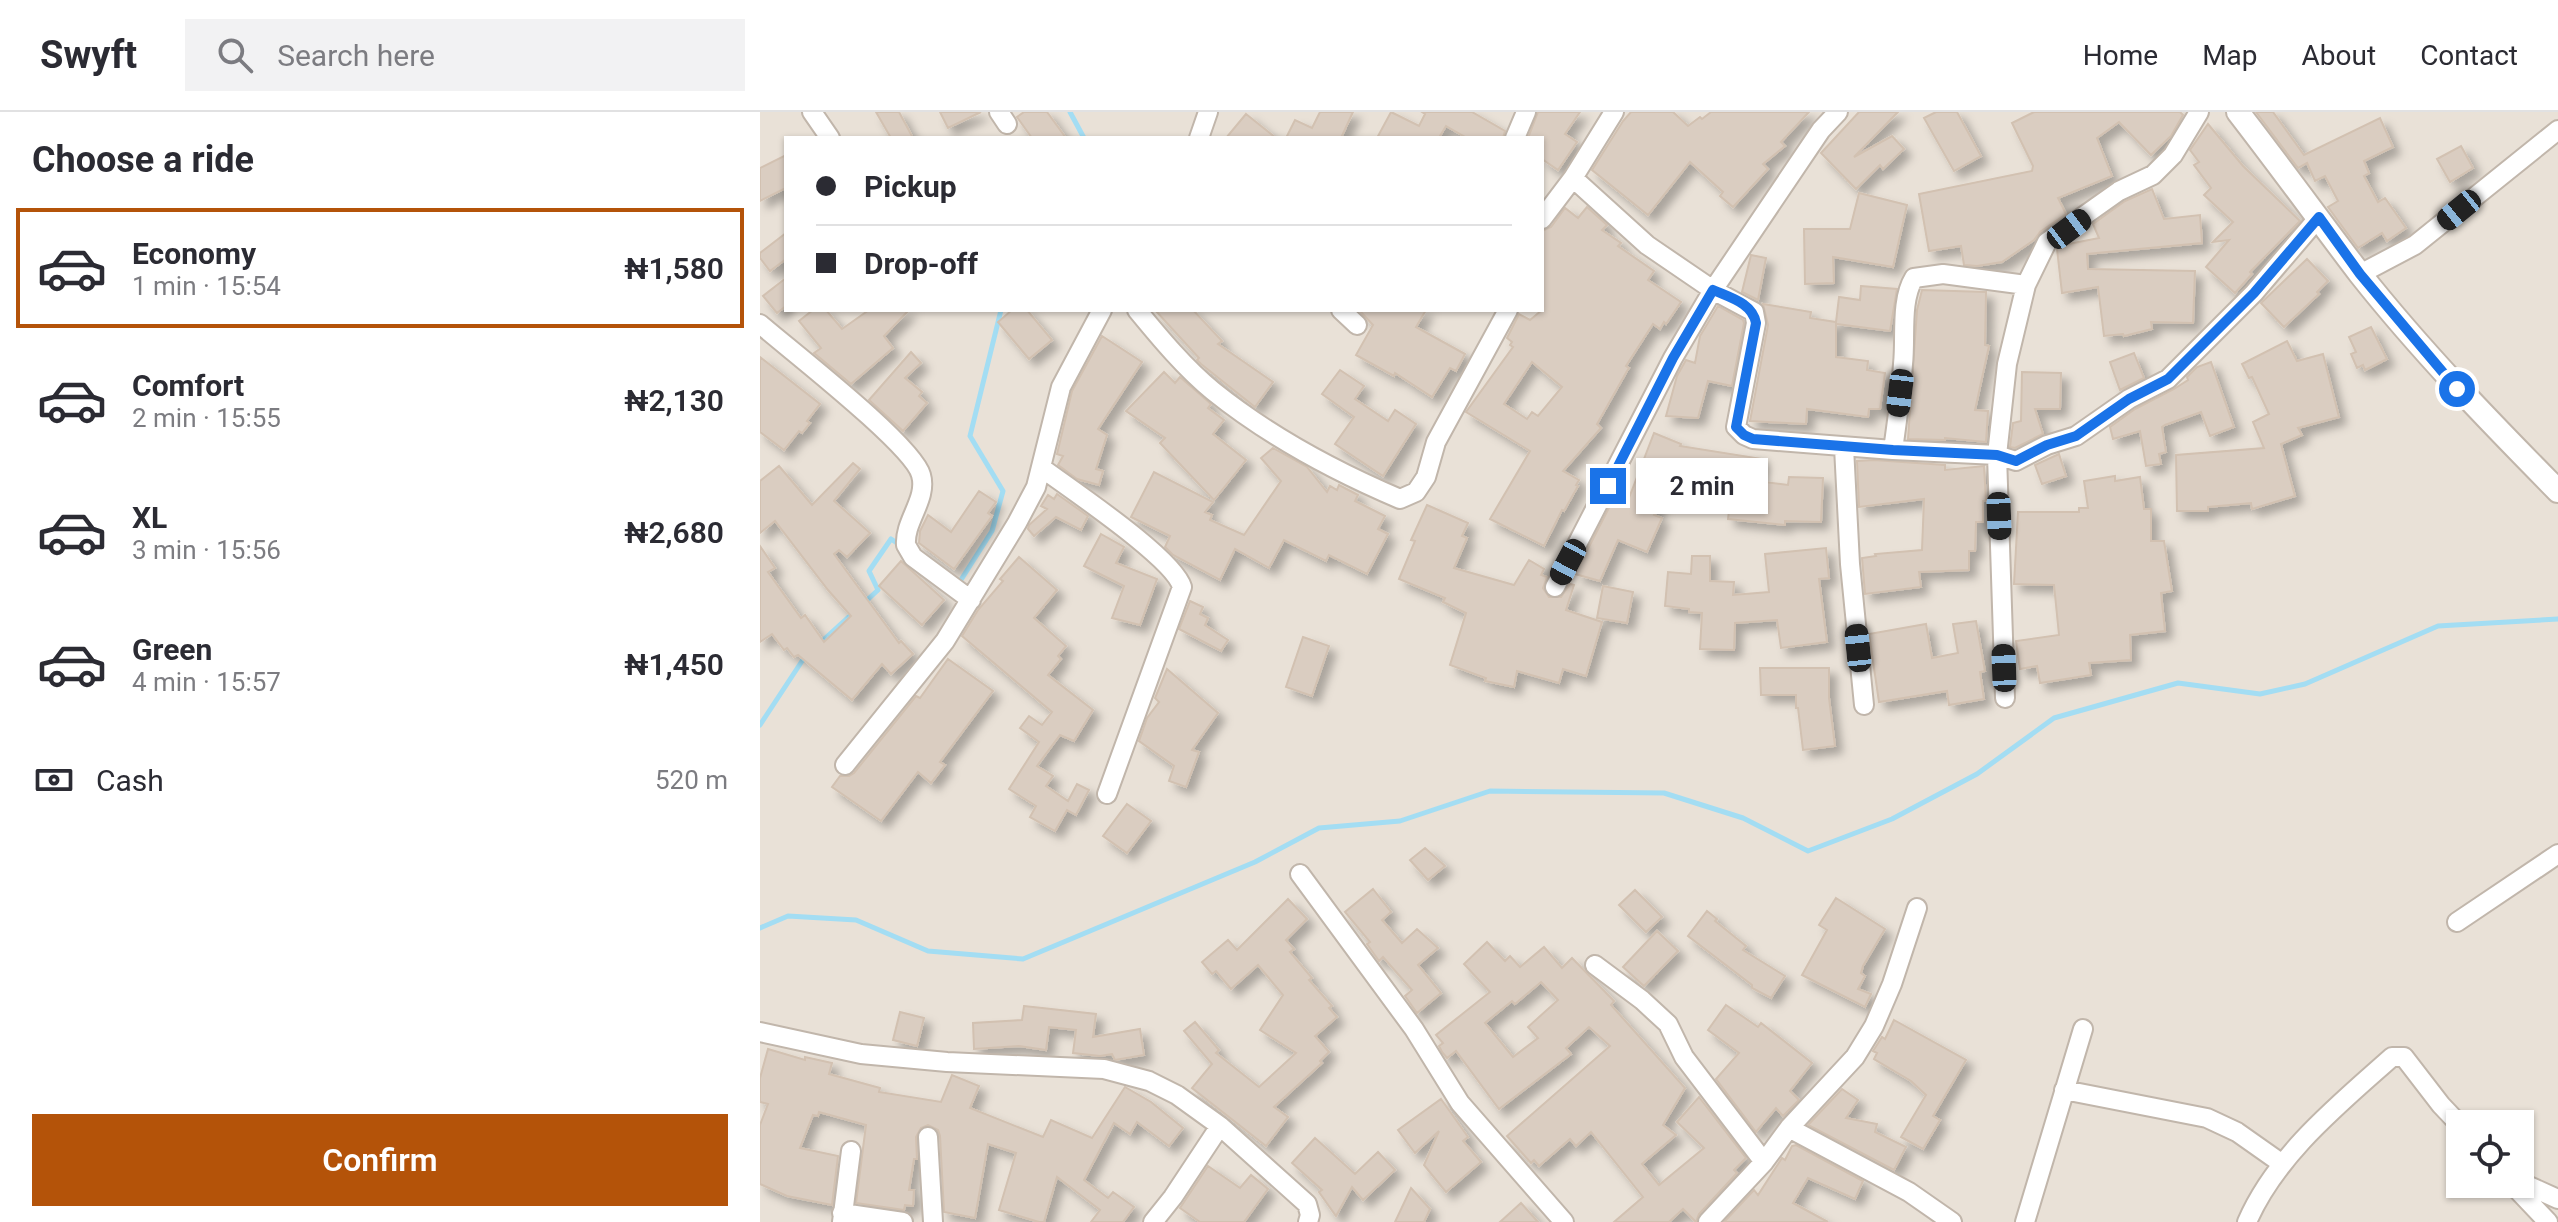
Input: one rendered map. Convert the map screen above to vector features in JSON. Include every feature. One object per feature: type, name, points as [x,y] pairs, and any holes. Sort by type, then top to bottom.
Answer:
[{"type":"street","points":[[812,112],[829,136]]},
{"type":"street","points":[[1200,136],[1208,112]]},
{"type":"street","points":[[1516,136],[1526,112]]},
{"type":"street","points":[[1544,216],[1573,178],[1614,112]]},
{"type":"street","points":[[1555,587],[1673,358],[1713,290],[1821,130],[1838,112]]},
{"type":"street","points":[[2005,698],[1997,455],[2007,364],[2026,285],[2047,242],[2119,191],[2153,175],[2173,155],[2199,112]]},
{"type":"street","points":[[2238,112],[2360,274],[2457,389],[2558,491]]},
{"type":"street","points":[[2360,274],[2415,245],[2558,130]]},
{"type":"street","points":[[1573,178],[1647,245],[1713,290],[1751,309],[1756,323],[1736,427],[1739,432],[1753,439],[1997,455],[2016,461],[2047,445],[2076,436],[2129,399],[2168,379],[2254,293],[2319,217]]},
{"type":"street","points":[[1893,450],[1907,302],[1909,286],[1914,278],[1943,274],[2026,285]]},
{"type":"street","points":[[845,765],[945,641],[1017,523],[1036,487],[1061,387],[1101,312]]},
{"type":"street","points":[[1139,312],[1211,390],[1250,418],[1288,444],[1400,499],[1416,492],[1426,477],[1436,442],[1507,312]]},
{"type":"street","points":[[1343,312],[1357,325]]},
{"type":"street","points":[[760,324],[892,437],[917,464],[923,487],[910,521],[906,545],[913,557],[971,600]]},
{"type":"street","points":[[1844,447],[1850,564],[1864,705]]},
{"type":"street","points":[[1042,468],[1142,543],[1176,574],[1182,587],[1107,794]]},
{"type":"street","points":[[2457,922],[2558,854]]},
{"type":"street","points":[[1300,874],[1414,1029],[1460,1103],[1564,1222]]},
{"type":"street","points":[[1708,1222],[1855,1057],[1874,1026],[1892,984],[1917,908]]},
{"type":"street","points":[[1595,965],[1668,1024],[1684,1057],[1764,1162]]},
{"type":"street","points":[[2025,1222],[2083,1029]]},
{"type":"street","points":[[760,1032],[861,1054],[947,1062],[1104,1069],[1149,1081],[1177,1095],[1220,1126],[1307,1204],[1308,1222]]},
{"type":"street","points":[[2247,1222],[2258,1196],[2281,1163],[2392,1057],[2399,1056],[2409,1063],[2446,1110]]},
{"type":"street","points":[[2064,1090],[2207,1118],[2237,1132],[2281,1163]]},
{"type":"street","points":[[1153,1222],[1220,1126]]},
{"type":"street","points":[[1789,1128],[1909,1192],[1952,1222]]},
{"type":"street","points":[[928,1137],[933,1222]]},
{"type":"street","points":[[851,1151],[842,1218],[903,1222]]},
{"type":"street","points":[[2534,1188],[2558,1199]]},
{"type":"street","points":[[2527,1198],[2549,1218]]},
{"type":"shaded area","points":[[760,112],[2558,112],[2558,1222],[760,1222]]},
{"type":"building","points":[[876,112],[899,112],[912,136],[890,136]]},
{"type":"building","points":[[940,112],[981,112],[948,128]]},
{"type":"building","points":[[1024,112],[1047,112],[1065,136],[1031,136],[1017,117]]},
{"type":"building","points":[[1320,112],[1353,112],[1342,136],[1287,136],[1295,120],[1312,128]]},
{"type":"building","points":[[1391,112],[1419,126],[1425,114],[1422,112],[1472,112],[1505,131],[1504,136],[1464,136],[1446,126],[1440,136],[1378,136]]},
{"type":"building","points":[[1538,112],[1580,112],[1565,134],[1577,142],[1558,170],[1544,160],[1544,136],[1529,136]]},
{"type":"building","points":[[1631,112],[1673,112],[1688,126],[1711,112],[1809,112],[1781,142],[1785,146],[1763,164],[1768,169],[1733,207],[1720,196],[1723,192],[1690,162],[1648,215],[1592,170]]},
{"type":"building","points":[[1859,112],[1898,112],[1854,157],[1892,136],[1904,149],[1883,169],[1880,165],[1856,189],[1821,153]]},
{"type":"building","points":[[1936,112],[1957,112],[1981,156],[1954,171],[1924,118]]},
{"type":"building","points":[[2034,112],[2180,112],[2183,115],[2171,136],[2151,155],[2119,122],[2097,138],[2112,176],[2058,198],[2066,214],[2002,262],[1964,265],[1961,246],[1929,251],[1919,194],[2032,171],[2033,166],[2012,123]]},
{"type":"building","points":[[2256,112],[2273,112],[2304,155],[2380,118],[2393,147],[2364,161],[2369,173],[2364,176],[2378,202],[2385,198],[2406,228],[2387,241],[2382,233],[2358,248],[2328,207],[2338,201],[2325,176],[2315,181],[2307,163],[2298,168]]},
{"type":"building","points":[[1246,114],[1274,136],[1228,136]]},
{"type":"building","points":[[2208,124],[2243,166],[2300,221],[2250,272],[2252,274],[2235,293],[2206,267],[2229,240],[2213,242],[2233,222],[2204,195],[2211,188],[2194,165],[2199,162],[2190,150]]},
{"type":"building","points":[[2461,146],[2473,168],[2450,182],[2437,159]]},
{"type":"building","points":[[784,156],[784,189],[760,201],[760,168]]},
{"type":"building","points":[[2152,189],[2164,219],[2200,215],[2202,243],[2087,254],[2088,269],[2195,271],[2193,323],[2151,322],[2152,329],[2124,336],[2104,336],[2098,287],[2062,293],[2057,249],[2099,238],[2093,224],[2125,201]]},
{"type":"building","points":[[1859,193],[1907,205],[1893,267],[1833,257],[1834,283],[1805,284],[1804,229],[1850,229]]},
{"type":"building","points":[[1587,207],[1607,225],[1602,230],[1621,243],[1618,246],[1654,271],[1648,280],[1681,302],[1660,329],[1653,324],[1626,366],[1629,368],[1597,424],[1601,428],[1563,471],[1579,480],[1578,486],[1544,546],[1490,519],[1530,451],[1466,412],[1513,347],[1507,338],[1519,314],[1530,320],[1544,312],[1544,230],[1551,227],[1565,208],[1578,218]],"holes":[[[1532,362],[1562,387],[1538,416],[1532,412],[1527,419],[1504,404]]]},
{"type":"building","points":[[784,235],[784,260],[770,271],[760,258],[760,253]]},
{"type":"building","points":[[1751,255],[1766,258],[1758,300],[1742,292]]},
{"type":"building","points":[[2307,259],[2328,281],[2317,292],[2319,294],[2284,327],[2261,303]]},
{"type":"building","points":[[784,280],[784,308],[777,313],[763,296]]},
{"type":"building","points":[[1861,286],[1897,289],[1890,331],[1836,324],[1836,357],[1868,361],[1867,370],[1885,373],[1880,409],[1869,409],[1868,417],[1807,409],[1806,424],[1750,421],[1768,325],[1763,304],[1811,312],[1810,318],[1836,322],[1839,297],[1860,300]]},
{"type":"building","points":[[1922,290],[1986,292],[1985,345],[1989,346],[1975,410],[1988,411],[1986,442],[1945,438],[1908,439],[1917,310]]},
{"type":"building","points":[[1718,306],[1744,323],[1732,386],[1708,381],[1698,418],[1666,416],[1677,376],[1686,360],[1695,363],[1700,336]]},
{"type":"building","points":[[810,312],[828,312],[842,329],[866,312],[907,312],[884,336],[893,348],[851,384],[814,353],[821,348],[799,321]]},
{"type":"building","points":[[1010,312],[1029,312],[1052,340],[1029,359],[998,322]]},
{"type":"building","points":[[1157,312],[1195,312],[1222,341],[1218,344],[1273,382],[1255,407],[1201,364],[1197,360],[1199,358]]},
{"type":"building","points":[[1361,312],[1425,312],[1416,327],[1465,354],[1456,371],[1450,368],[1432,397],[1395,373],[1394,376],[1356,355],[1373,325]]},
{"type":"building","points":[[2371,327],[2387,359],[2365,370],[2363,365],[2357,368],[2351,354],[2356,352],[2349,337]]},
{"type":"building","points":[[1102,336],[1142,362],[1098,429],[1107,435],[1096,469],[1103,471],[1099,485],[1077,479],[1058,465],[1063,456],[1057,454],[1072,391]]},
{"type":"building","points":[[2287,341],[2297,361],[2323,354],[2339,417],[2298,428],[2302,435],[2281,444],[2295,496],[2252,509],[2251,503],[2208,507],[2208,511],[2177,511],[2176,455],[2264,448],[2253,422],[2269,414],[2252,377],[2249,378],[2242,364]]},
{"type":"building","points":[[911,352],[921,363],[905,378],[922,392],[919,396],[927,403],[903,431],[869,400]]},
{"type":"building","points":[[2134,353],[2144,378],[2120,390],[2110,362]]},
{"type":"building","points":[[760,357],[820,404],[807,421],[810,423],[784,450],[760,432]]},
{"type":"building","points":[[2211,362],[2234,427],[2210,436],[2201,412],[2165,425],[2162,427],[2166,452],[2159,454],[2161,464],[2146,466],[2140,431],[2113,439],[2110,427],[2135,409],[2188,380],[2187,377],[2197,367]]},
{"type":"building","points":[[1340,370],[1364,386],[1355,399],[1388,421],[1395,410],[1416,424],[1383,476],[1335,444],[1354,417],[1322,394]]},
{"type":"building","points":[[1164,372],[1175,383],[1180,377],[1211,404],[1208,408],[1224,420],[1213,434],[1246,460],[1214,500],[1160,443],[1165,438],[1126,411]]},
{"type":"building","points":[[2022,372],[2061,373],[2060,409],[2035,409],[2043,434],[2015,448],[2010,447],[2013,423],[2021,421]]},
{"type":"building","points":[[1654,433],[1680,446],[1762,459],[1757,481],[1788,485],[1789,477],[1823,478],[1821,522],[1785,521],[1785,525],[1728,519],[1733,478],[1679,470],[1671,491],[1665,489],[1654,515],[1662,518],[1647,552],[1618,540],[1600,581],[1575,574],[1614,498],[1627,503]]},
{"type":"building","points":[[1273,448],[1307,467],[1327,492],[1330,486],[1337,490],[1339,485],[1358,495],[1355,501],[1385,516],[1378,529],[1388,534],[1367,574],[1329,555],[1326,561],[1284,540],[1269,568],[1235,549],[1220,580],[1173,555],[1165,547],[1170,536],[1131,517],[1154,472],[1213,502],[1205,512],[1212,515],[1210,520],[1244,535],[1281,481],[1261,458]]},
{"type":"building","points":[[2059,454],[2066,476],[2042,484],[2035,465]]},
{"type":"building","points":[[1857,461],[1945,465],[1945,470],[1984,466],[1986,501],[1983,501],[1983,522],[1976,522],[1975,551],[1969,551],[1969,570],[1919,572],[1921,587],[1865,594],[1862,558],[1922,550],[1924,499],[1859,507]]},
{"type":"building","points":[[853,463],[860,469],[834,501],[870,533],[847,557],[839,550],[834,554],[899,643],[901,641],[913,654],[891,674],[882,664],[852,700],[798,655],[794,657],[787,648],[784,650],[772,634],[760,642],[760,546],[775,568],[768,572],[801,618],[805,615],[824,642],[851,616],[775,521],[760,533],[760,481],[779,466],[812,505]]},
{"type":"building","points":[[2115,476],[2115,481],[2140,477],[2144,509],[2151,509],[2151,541],[2164,541],[2172,591],[2161,593],[2165,631],[2130,635],[2131,660],[2089,663],[2091,675],[2040,683],[2037,666],[2020,669],[2016,641],[2059,635],[2054,585],[2014,584],[2018,512],[2079,512],[2079,508],[2088,508],[2084,481]]},
{"type":"building","points":[[979,491],[996,502],[988,513],[992,516],[954,569],[919,543],[920,531],[928,515],[951,532]]},
{"type":"building","points":[[1057,494],[1088,516],[1081,530],[1056,517],[1034,536],[1028,529],[1029,525],[1047,509],[1041,506],[1048,495],[1054,499]]},
{"type":"building","points":[[1427,505],[1468,523],[1462,536],[1467,538],[1454,568],[1514,585],[1529,560],[1544,569],[1541,575],[1547,577],[1543,588],[1549,597],[1561,597],[1570,584],[1574,585],[1566,610],[1602,622],[1586,676],[1563,669],[1559,683],[1517,671],[1514,687],[1485,681],[1486,678],[1450,665],[1466,613],[1443,602],[1445,598],[1399,579],[1415,541],[1411,540]]},
{"type":"building","points":[[1101,534],[1124,547],[1116,563],[1157,579],[1140,625],[1112,618],[1124,586],[1084,566]]},
{"type":"building","points":[[1826,548],[1829,578],[1819,579],[1827,642],[1781,648],[1777,620],[1735,623],[1734,650],[1700,649],[1702,613],[1665,606],[1668,572],[1691,574],[1692,556],[1710,556],[1710,581],[1734,582],[1733,595],[1769,592],[1765,554]]},
{"type":"building","points":[[1019,557],[1057,590],[1034,618],[1066,646],[1058,656],[1061,659],[1048,675],[1093,710],[1074,741],[1060,735],[1037,766],[1053,776],[1046,786],[1068,801],[1077,784],[1089,790],[1076,815],[1067,810],[1055,831],[1030,817],[1036,806],[1009,789],[1039,742],[1020,728],[1029,716],[1042,725],[1052,712],[962,636],[978,610],[1003,581],[1000,579]]},
{"type":"building","points":[[901,561],[944,600],[922,625],[879,586]]},
{"type":"building","points":[[1603,586],[1633,592],[1627,623],[1597,618]]},
{"type":"building","points":[[1190,601],[1203,607],[1200,614],[1208,618],[1205,625],[1228,640],[1221,651],[1179,629]]},
{"type":"building","points":[[1976,621],[1985,671],[1980,672],[1984,699],[1949,705],[1947,691],[1879,702],[1869,634],[1926,624],[1932,658],[1958,653],[1953,624]]},
{"type":"building","points":[[1303,637],[1329,646],[1312,696],[1286,687]]},
{"type":"building","points":[[948,659],[993,691],[940,762],[945,765],[931,783],[918,772],[881,821],[832,787],[840,776],[854,773],[916,696],[920,698]]},
{"type":"building","points":[[1760,668],[1829,668],[1835,746],[1803,750],[1796,695],[1761,695]]},
{"type":"building","points":[[1167,669],[1218,713],[1192,750],[1199,752],[1186,787],[1169,781],[1174,766],[1139,741],[1147,718],[1159,702],[1155,698]]},
{"type":"building","points":[[1127,804],[1151,821],[1127,853],[1103,836]]},
{"type":"building","points":[[1425,848],[1445,866],[1428,880],[1410,860]]},
{"type":"building","points":[[1373,889],[1391,912],[1382,920],[1402,943],[1417,929],[1438,948],[1418,965],[1441,993],[1417,1013],[1405,996],[1412,990],[1383,957],[1379,961],[1367,944],[1370,942],[1345,912]]},
{"type":"building","points":[[1635,890],[1662,917],[1646,932],[1619,905]]},
{"type":"building","points":[[1836,898],[1885,929],[1861,973],[1865,976],[1858,989],[1871,994],[1865,1007],[1802,975],[1827,930],[1819,925]]},
{"type":"building","points":[[1288,899],[1307,919],[1286,940],[1294,949],[1290,952],[1312,978],[1309,980],[1332,1006],[1329,1008],[1337,1017],[1315,1036],[1329,1052],[1320,1061],[1322,1063],[1274,1107],[1288,1117],[1266,1146],[1192,1088],[1212,1064],[1184,1031],[1195,1022],[1219,1050],[1216,1053],[1259,1087],[1296,1053],[1260,1030],[1283,995],[1258,965],[1231,989],[1216,971],[1212,974],[1202,962],[1228,940],[1237,950]]},
{"type":"building","points":[[1707,911],[1746,946],[1743,950],[1785,976],[1771,998],[1752,988],[1688,936]]},
{"type":"building","points":[[1657,931],[1678,951],[1644,986],[1623,967]]},
{"type":"building","points":[[1487,942],[1505,961],[1510,956],[1520,967],[1544,947],[1562,968],[1572,958],[1614,1001],[1611,1005],[1685,1088],[1663,1125],[1676,1135],[1642,1164],[1659,1185],[1704,1148],[1677,1122],[1699,1097],[1746,1158],[1734,1170],[1737,1173],[1699,1214],[1696,1222],[1683,1209],[1669,1222],[1614,1222],[1643,1197],[1591,1132],[1576,1146],[1570,1139],[1539,1166],[1534,1160],[1531,1163],[1507,1136],[1610,1046],[1589,1027],[1566,1048],[1571,1054],[1499,1109],[1456,1051],[1447,1058],[1439,1046],[1443,1043],[1436,1035],[1490,992],[1464,964]],"holes":[[[1541,982],[1558,1000],[1528,1027],[1538,1038],[1513,1057],[1485,1023]]]},
{"type":"building","points":[[1726,1005],[1758,1027],[1761,1023],[1812,1063],[1790,1091],[1799,1100],[1783,1116],[1776,1108],[1756,1132],[1716,1079],[1739,1053],[1708,1030]]},
{"type":"building","points":[[1024,1006],[1096,1014],[1093,1037],[1140,1029],[1144,1055],[1115,1060],[1112,1054],[1073,1053],[1076,1030],[1049,1027],[1046,1050],[1019,1046],[974,1049],[973,1023],[1022,1020]]},
{"type":"building","points":[[900,1012],[924,1018],[917,1046],[893,1040]]},
{"type":"building","points":[[1894,1020],[1966,1060],[1933,1116],[1940,1120],[1923,1149],[1901,1137],[1926,1095],[1911,1081],[1874,1059],[1877,1053],[1873,1051],[1882,1037],[1885,1039]]},
{"type":"building","points":[[768,1049],[805,1060],[805,1057],[832,1063],[829,1074],[880,1088],[879,1092],[941,1102],[952,1075],[979,1086],[970,1108],[1043,1137],[1051,1120],[1092,1138],[1125,1087],[1151,1102],[1183,1128],[1169,1146],[1137,1122],[1130,1134],[1114,1123],[1084,1180],[1108,1198],[1113,1192],[1134,1207],[1123,1222],[1091,1222],[1100,1210],[1057,1177],[1044,1222],[1039,1222],[999,1210],[1016,1153],[988,1144],[975,1218],[944,1212],[940,1136],[938,1130],[928,1125],[921,1128],[916,1137],[917,1159],[914,1159],[909,1190],[914,1190],[913,1206],[905,1205],[904,1210],[856,1203],[866,1125],[819,1112],[818,1116],[813,1115],[800,1148],[838,1156],[832,1205],[787,1196],[760,1184],[760,1125],[768,1104],[760,1102],[760,1078]]},
{"type":"building","points":[[1842,1089],[1858,1100],[1846,1118],[1877,1124],[1875,1132],[1906,1147],[1894,1170],[1808,1125]]},
{"type":"building","points":[[1441,1099],[1468,1137],[1463,1141],[1481,1162],[1446,1192],[1424,1165],[1439,1131],[1415,1153],[1398,1130]]},
{"type":"building","points":[[1315,1138],[1355,1174],[1378,1152],[1395,1170],[1363,1200],[1352,1187],[1336,1216],[1319,1192],[1322,1190],[1292,1163]]},
{"type":"building","points":[[1796,1145],[1863,1181],[1855,1199],[1808,1178],[1793,1203],[1828,1222],[1724,1222],[1754,1190],[1758,1195],[1782,1158],[1785,1160],[1792,1146]]},
{"type":"building","points":[[1208,1166],[1240,1188],[1251,1175],[1268,1189],[1244,1222],[1200,1222],[1180,1208]]},
{"type":"building","points":[[1411,1188],[1430,1209],[1424,1222],[1395,1222]]},
{"type":"building","points":[[1521,1203],[1538,1222],[1500,1222]]},
{"type":"waterway","points":[[1070,112],[1083,136]]},
{"type":"waterway","points":[[959,583],[992,531],[1003,491],[970,436],[1001,312]]},
{"type":"waterway","points":[[864,603],[878,590],[869,571],[891,539],[900,545]]},
{"type":"waterway","points":[[820,643],[854,612]]},
{"type":"waterway","points":[[760,928],[788,916],[856,920],[928,951],[1023,959],[1255,862],[1319,828],[1400,821],[1490,791],[1664,793],[1743,818],[1808,851],[1892,819],[1977,774],[2054,718],[2178,683],[2260,694],[2305,684],[2438,626],[2558,619]]},
{"type":"waterway","points":[[760,725],[806,655]]},
{"type":"route","points":[[1608,486],[1673,358],[1713,290],[1754,312],[1756,323],[1736,427],[1744,435],[1753,439],[1844,447],[1997,455],[2016,461],[2047,445],[2076,436],[2129,399],[2168,379],[2254,293],[2319,217],[2360,274],[2457,389]]}]
